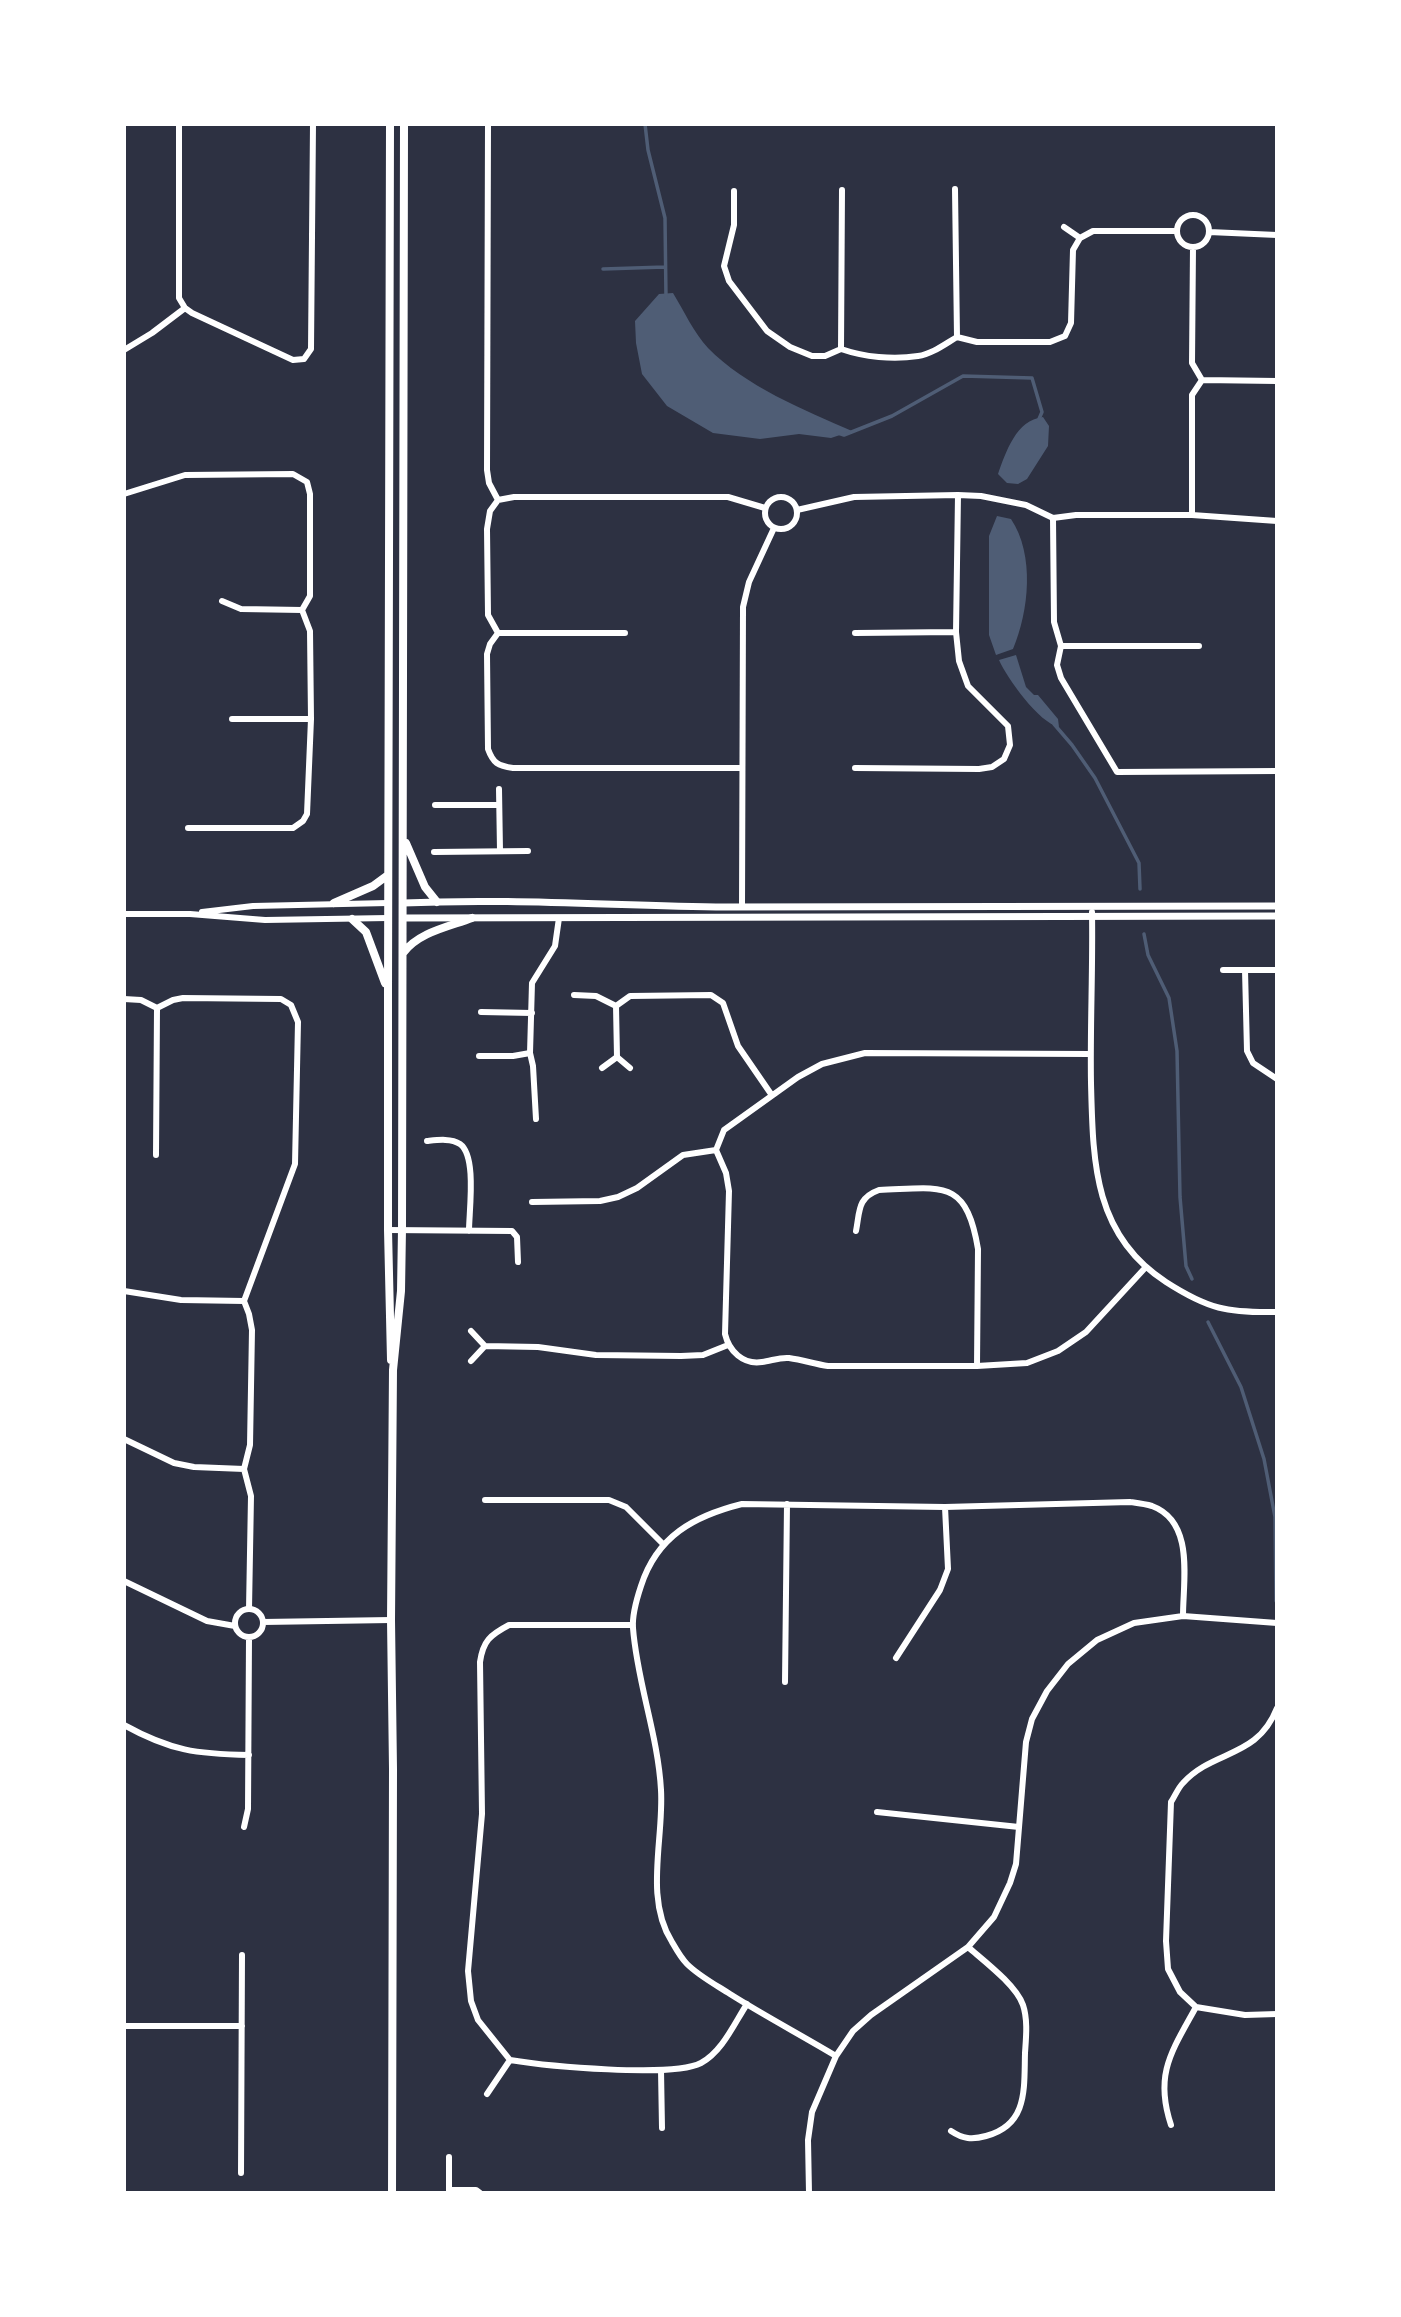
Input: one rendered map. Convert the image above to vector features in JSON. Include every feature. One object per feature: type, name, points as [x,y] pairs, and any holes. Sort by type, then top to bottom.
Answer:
[{"type":"main road","points":[[390,124],[388,1230],[389,1349],[393,1370]]},
{"type":"main road","points":[[392,2193],[393,1370],[401,1291],[402,1229],[404,124]]},
{"type":"main road","points":[[404,836],[425,887],[437,902]]},
{"type":"main road","points":[[334,903],[364,891],[388,875]]},
{"type":"main road","points":[[388,903],[403,903]]},
{"type":"main road","points":[[388,918],[403,918]]},
{"type":"main road","points":[[402,953],[419,937],[472,918]]},
{"type":"main road","points":[[352,919],[366,932],[388,989]]},
{"type":"street","points":[[179,124],[180,298],[185,308],[192,313],[293,360],[304,359],[311,349],[313,124]]},
{"type":"street","points":[[488,124],[487,470],[489,483],[498,500]]},
{"type":"street","points":[[954,189],[957,337]]},
{"type":"street","points":[[841,349],[842,190]]},
{"type":"street","points":[[734,191],[734,225],[724,266],[729,281],[767,331],[790,347],[811,356],[825,356],[841,349],[862,356],[918,356],[957,337],[977,342],[1051,342],[1065,336],[1071,323],[1073,250],[1080,238],[1093,231],[1177,231]]},
{"type":"street","points":[[1193,215],[1206,222],[1209,232],[1202,244],[1193,247],[1183,244],[1177,231],[1184,218],[1193,215]]},
{"type":"street","points":[[1065,227],[1080,238]]},
{"type":"street","points":[[1209,232],[1277,236]]},
{"type":"street","points":[[1193,247],[1192,363],[1202,380]]},
{"type":"street","points":[[124,350],[185,308]]},
{"type":"street","points":[[1202,380],[1277,381]]},
{"type":"street","points":[[1192,515],[1192,395],[1202,380]]},
{"type":"street","points":[[124,494],[185,475],[293,474],[307,482],[310,494],[310,596],[302,610]]},
{"type":"street","points":[[797,510],[854,497],[958,495],[981,496],[1026,505],[1053,518],[1076,515],[1192,515],[1277,521]]},
{"type":"street","points":[[855,768],[979,769],[992,767],[1004,759],[1010,745],[1008,726],[968,686],[959,662],[956,632],[958,495]]},
{"type":"street","points":[[498,633],[488,615],[487,529],[490,511],[498,500],[514,497],[727,497],[765,508]]},
{"type":"street","points":[[782,497],[791,501],[797,510],[796,520],[789,527],[774,528],[765,517],[765,508],[771,500],[782,497]]},
{"type":"street","points":[[1053,518],[1054,622],[1061,646],[1057,665],[1061,678],[1118,772],[1277,771]]},
{"type":"street","points":[[742,907],[743,607],[749,582],[774,528]]},
{"type":"street","points":[[222,601],[241,609],[302,610]]},
{"type":"street","points":[[188,828],[292,828],[303,821],[307,814],[310,631],[302,610]]},
{"type":"street","points":[[498,633],[625,632]]},
{"type":"street","points":[[855,633],[956,632]]},
{"type":"street","points":[[498,633],[487,654],[488,749],[492,761],[501,766],[742,768]]},
{"type":"street","points":[[1061,646],[1199,646]]},
{"type":"street","points":[[232,719],[310,719]]},
{"type":"street","points":[[499,789],[500,851]]},
{"type":"street","points":[[435,805],[499,805]]},
{"type":"street","points":[[434,852],[528,851]]},
{"type":"street","points":[[536,1119],[530,1053],[532,983],[555,946],[560,902]]},
{"type":"street","points":[[403,903],[560,902],[742,907],[1277,906]]},
{"type":"street","points":[[190,914],[253,906],[388,903]]},
{"type":"street","points":[[1092,906],[1090,1054],[1095,1171],[1107,1211],[1116,1229],[1145,1268],[1192,1298],[1209,1305],[1242,1312],[1277,1312]]},
{"type":"street","points":[[124,915],[190,914],[265,920],[388,918]]},
{"type":"street","points":[[403,918],[1277,916]]},
{"type":"street","points":[[1223,970],[1277,970]]},
{"type":"street","points":[[1245,970],[1247,1051],[1253,1063],[1277,1079]]},
{"type":"street","points":[[574,995],[596,996],[616,1006]]},
{"type":"street","points":[[616,1006],[630,996],[711,995],[723,1003],[738,1046],[771,1094]]},
{"type":"street","points":[[157,1008],[183,998],[281,999],[291,1005],[298,1022],[296,1164],[244,1301],[251,1331],[250,1445],[244,1469],[251,1496],[249,1609]]},
{"type":"street","points":[[124,999],[141,1000],[157,1008]]},
{"type":"street","points":[[616,1006],[617,1057],[630,1069]]},
{"type":"street","points":[[156,1155],[157,1008]]},
{"type":"street","points":[[481,1012],[532,1013]]},
{"type":"street","points":[[479,1056],[530,1053]]},
{"type":"street","points":[[1090,1054],[865,1053],[822,1064],[771,1094],[724,1130],[716,1150],[726,1173],[729,1191],[726,1323],[728,1345],[737,1355],[751,1363],[788,1358],[828,1366],[977,1366],[1027,1363],[1058,1351],[1086,1332],[1145,1268]]},
{"type":"street","points":[[602,1068],[617,1057]]},
{"type":"street","points":[[427,1141],[452,1141],[467,1152],[470,1168],[469,1231]]},
{"type":"street","points":[[532,1202],[600,1201],[618,1197],[637,1188],[683,1155],[716,1150]]},
{"type":"street","points":[[856,1231],[862,1201],[879,1190],[947,1190],[961,1199],[976,1234],[978,1249],[977,1366]]},
{"type":"street","points":[[388,1230],[512,1231],[517,1237],[518,1262]]},
{"type":"street","points":[[124,1291],[181,1300],[244,1301]]},
{"type":"street","points":[[471,1331],[485,1346],[538,1347],[596,1355],[703,1355],[728,1345]]},
{"type":"street","points":[[471,1360],[485,1346]]},
{"type":"street","points":[[124,1439],[174,1463],[194,1467],[244,1469]]},
{"type":"street","points":[[485,1500],[609,1500],[626,1507],[663,1544]]},
{"type":"street","points":[[836,2056],[747,2004],[685,1962],[669,1938],[660,1913],[657,1892],[662,1802],[660,1771],[633,1625],[638,1594],[646,1571],[663,1544],[689,1524],[715,1511],[742,1504],[945,1507],[1129,1502],[1152,1506],[1166,1515],[1178,1528],[1184,1546],[1183,1616]]},
{"type":"street","points":[[785,1682],[787,1504]]},
{"type":"street","points":[[895,1658],[940,1590],[948,1569],[945,1507]]},
{"type":"street","points":[[124,1581],[207,1621],[235,1626]]},
{"type":"street","points":[[249,1609],[260,1614],[263,1622],[261,1631],[249,1638],[240,1634],[234,1621],[240,1612],[249,1609]]},
{"type":"street","points":[[809,2193],[808,2140],[812,2112],[836,2056],[853,2031],[871,2015],[968,1947],[994,1917],[1017,1864],[1026,1741],[1032,1719],[1047,1691],[1068,1664],[1097,1640],[1133,1623],[1183,1616],[1277,1623]]},
{"type":"street","points":[[263,1622],[391,1620]]},
{"type":"street","points":[[633,1625],[509,1625],[492,1634],[483,1645],[480,1662],[482,1814],[468,1971],[471,2001],[478,2020],[510,2060],[546,2067],[661,2070],[702,2063],[716,2052],[747,2004]]},
{"type":"street","points":[[244,1827],[248,1809],[249,1638]]},
{"type":"street","points":[[1277,1708],[1272,1721],[1261,1736],[1246,1747],[1199,1770],[1182,1784],[1171,1802],[1166,1941],[1168,1969],[1180,1992],[1196,2007],[1245,2015],[1277,2014]]},
{"type":"street","points":[[124,1725],[163,1745],[182,1751],[249,1755]]},
{"type":"street","points":[[877,1812],[1019,1827]]},
{"type":"street","points":[[951,2131],[963,2139],[1000,2132],[1012,2124],[1022,2104],[1024,2086],[1026,2027],[1023,2005],[1015,1992],[968,1947]]},
{"type":"street","points":[[241,2173],[242,1955]]},
{"type":"street","points":[[1171,2125],[1163,2103],[1165,2071],[1168,2059],[1196,2007]]},
{"type":"street","points":[[124,2026],[242,2026]]},
{"type":"street","points":[[487,2094],[510,2060]]},
{"type":"street","points":[[661,2070],[662,2128]]},
{"type":"street","points":[[449,2157],[449,2192],[476,2190],[480,2193]]},
{"type":"water","points":[[673,293],[698,336],[723,362],[776,396],[852,431],[831,438],[799,434],[760,439],[713,433],[667,406],[642,374],[635,321],[659,294]]},
{"type":"water","points":[[1043,417],[1049,426],[1048,446],[1027,479],[1018,484],[1007,483],[998,474],[1013,438],[1026,424]]},
{"type":"water","points":[[997,516],[1011,519],[1019,533],[1024,549],[1027,583],[1023,618],[1013,649],[996,655],[989,635],[989,536]]},
{"type":"water","points":[[1016,655],[1026,687],[1034,695],[1038,695],[1058,719],[1059,727],[1033,709],[1009,678],[999,660]]},
{"type":"waterway","points":[[645,124],[648,150],[665,218],[666,298]]},
{"type":"waterway","points":[[603,269],[665,267]]},
{"type":"waterway","points":[[838,433],[844,435],[892,416],[963,376],[1032,378],[1042,412],[1039,419]]},
{"type":"waterway","points":[[1054,724],[1095,778],[1139,863],[1140,889]]},
{"type":"waterway","points":[[1144,934],[1148,955],[1169,998],[1177,1051],[1180,1197],[1186,1266],[1192,1279]]},
{"type":"waterway","points":[[1208,1322],[1241,1387],[1264,1459],[1275,1517],[1276,1601]]}]
